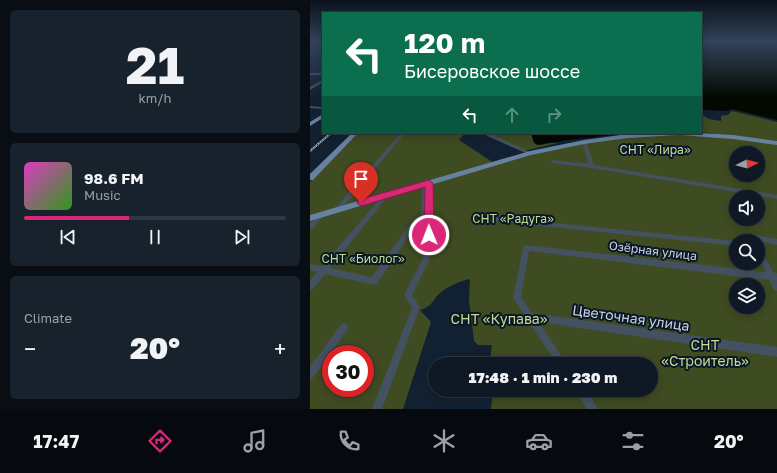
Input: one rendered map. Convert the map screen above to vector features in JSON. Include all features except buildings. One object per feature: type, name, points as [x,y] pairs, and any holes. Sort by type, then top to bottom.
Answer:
[{"type":"main road","points":[[310,124],[322,117]]},
{"type":"main road","points":[[310,178],[354,134]]},
{"type":"main road","points":[[310,218],[530,153],[584,142],[628,136],[662,134]]},
{"type":"main road","points":[[692,134],[733,137],[777,143]]},
{"type":"street","points":[[310,74],[322,74]]},
{"type":"street","points":[[310,89],[322,82]]},
{"type":"street","points":[[310,107],[322,108]]},
{"type":"street","points":[[337,210],[402,134]]},
{"type":"street","points":[[489,135],[530,153]]},
{"type":"street","points":[[584,142],[592,166]]},
{"type":"street","points":[[553,162],[592,166],[777,197]]},
{"type":"street","points":[[310,267],[374,282],[412,226],[424,215],[427,184]]},
{"type":"street","points":[[378,409],[416,307],[408,295],[426,261],[429,246],[427,184]]},
{"type":"street","points":[[310,286],[386,196]]},
{"type":"street","points":[[310,227],[323,214]]},
{"type":"street","points":[[493,219],[729,243]]},
{"type":"street","points":[[765,240],[777,242]]},
{"type":"street","name":"Озёрная улица","points":[[530,317],[517,298],[526,248],[774,276]]},
{"type":"street","points":[[765,261],[774,276],[777,287]]},
{"type":"street","points":[[530,317],[557,357]]},
{"type":"street","name":"Цветочная улица","points":[[530,317],[777,352]]},
{"type":"street","points":[[310,375],[344,327]]},
{"type":"street","points":[[585,397],[593,409]]},
{"type":"green space","points":[[732,111],[777,122],[777,141],[702,132],[702,115],[709,119],[721,121],[721,116],[728,115]]},
{"type":"green space","points":[[357,134],[464,134],[459,140],[494,163],[310,216],[310,182]]},
{"type":"green space","points":[[531,134],[533,140],[542,145],[545,143],[558,143],[524,151],[486,135]]},
{"type":"green space","points":[[680,135],[733,138],[777,144],[777,409],[491,409],[492,397],[658,397],[658,357],[490,357],[492,345],[478,345],[474,341],[469,300],[470,279],[445,289],[429,306],[420,310],[431,322],[403,409],[310,409],[310,220],[531,154],[585,143],[628,137]]},
{"type":"shaded area","points":[[702,60],[777,60],[777,120],[732,109],[727,111],[702,110]]},
{"type":"shaded area","points":[[531,134],[627,134],[575,139],[538,145],[534,143]]},
{"type":"railway","points":[[310,151],[330,134]]},
{"type":"route","points":[[361,203],[429,183],[429,235]]},
{"type":"park label","name":"СНТ «Лира»","points":[[655,150]]},
{"type":"park label","name":"СНТ «Радуга»","points":[[513,219]]},
{"type":"park label","name":"СНТ «Биолог»","points":[[363,259]]},
{"type":"park label","name":"СНТ «Купава»","points":[[499,319]]},
{"type":"park label","name":"СНТ «Строитель»","points":[[705,354]]}]
